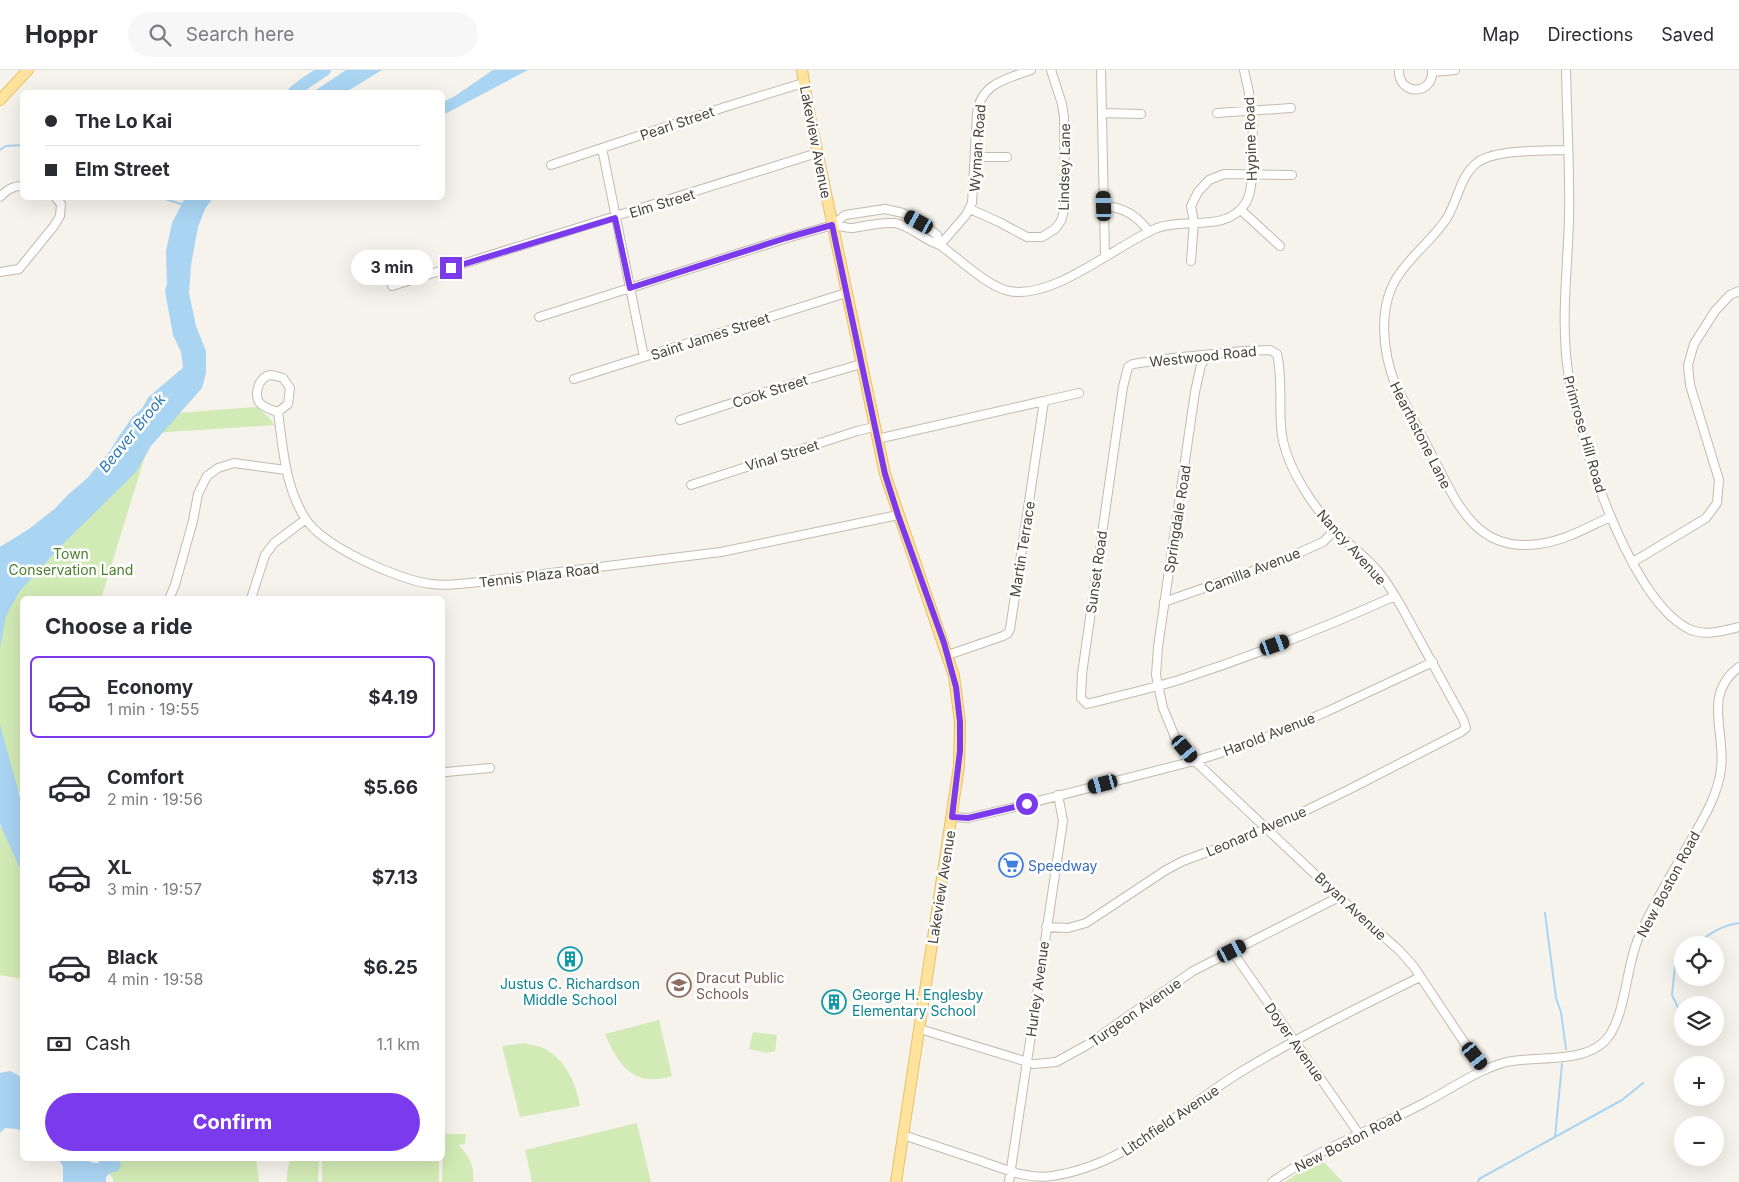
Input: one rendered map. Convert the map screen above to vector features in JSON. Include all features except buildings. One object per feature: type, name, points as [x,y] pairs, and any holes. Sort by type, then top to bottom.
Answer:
[{"type":"main road","points":[[0,100],[28,70]]},
{"type":"main road","name":"Lakeview Avenue","points":[[802,70],[832,225],[885,474],[948,655],[956,687],[960,730],[959,766],[952,817],[896,1182]]},
{"type":"street","name":"Wyman Road","points":[[940,245],[970,209],[973,197],[977,107],[982,96],[998,82],[1031,70]]},
{"type":"street","name":"Lindsey Lane","points":[[970,209],[1022,235],[1032,238],[1042,237],[1051,233],[1061,222],[1065,207],[1064,117],[1062,104],[1051,70]]},
{"type":"street","points":[[1101,70],[1105,257]]},
{"type":"street","name":"Hypine Road","points":[[1241,210],[1249,196],[1252,175],[1251,111],[1249,89],[1244,70]]},
{"type":"street","points":[[1399,70],[1401,82],[1413,90],[1421,89],[1427,85],[1431,79],[1432,71],[1455,70]]},
{"type":"street","name":"Primrose Hill Road","points":[[1566,70],[1569,217],[1565,352],[1569,386],[1596,477],[1619,537],[1659,604],[1687,628],[1696,632],[1709,632],[1739,627]]},
{"type":"street","name":"Pearl Street","points":[[551,165],[725,107],[804,83]]},
{"type":"street","points":[[1217,113],[1291,108]]},
{"type":"street","points":[[1102,113],[1141,114]]},
{"type":"street","points":[[602,148],[644,358]]},
{"type":"street","name":"Hearthstone Lane","points":[[1568,150],[1496,154],[1478,162],[1465,177],[1445,220],[1408,262],[1392,285],[1385,313],[1386,351],[1390,373],[1396,386],[1452,494],[1463,513],[1481,531],[1503,542],[1522,545],[1541,544],[1565,537],[1610,517]]},
{"type":"street","name":"Elm Street","points":[[392,286],[615,218],[818,153]]},
{"type":"street","points":[[975,157],[1007,157]]},
{"type":"street","points":[[1191,262],[1194,222],[1191,206],[1198,192],[1209,180],[1224,174],[1292,175]]},
{"type":"street","points":[[0,197],[9,189],[20,186]]},
{"type":"street","points":[[0,272],[18,269],[54,226],[60,216],[61,204],[58,200]]},
{"type":"street","points":[[1104,206],[1113,206],[1127,211],[1139,220],[1149,232]]},
{"type":"street","points":[[539,317],[832,225],[845,215],[866,211],[885,209],[903,213],[937,235],[940,245]]},
{"type":"street","points":[[832,225],[850,228],[896,223],[912,230],[931,243],[940,245],[993,285],[1009,291],[1028,291],[1070,277],[1149,232],[1167,225],[1223,220],[1230,218],[1241,210],[1280,246]]},
{"type":"street","points":[[1633,562],[1706,518],[1718,503],[1719,480],[1690,385],[1688,365],[1694,344],[1715,311],[1730,295],[1739,291]]},
{"type":"street","name":"Saint James Street","points":[[574,379],[846,293]]},
{"type":"street","name":"Westwood Road","points":[[1129,366],[1172,358],[1208,356],[1243,351],[1270,350],[1277,354]]},
{"type":"street","name":"Nancy Avenue","points":[[1277,354],[1280,366],[1283,441],[1292,466],[1312,502],[1335,530],[1378,572],[1395,596],[1463,719],[1466,728]]},
{"type":"street","name":"Springdale Road","points":[[1195,761],[1175,737],[1163,708],[1156,675],[1164,602],[1195,392],[1201,365],[1208,356]]},
{"type":"street","name":"Cook Street","points":[[680,420],[861,364]]},
{"type":"street","name":"Sunset Road","points":[[1129,366],[1123,387],[1088,626],[1081,698],[1087,704],[1158,685]]},
{"type":"street","points":[[270,375],[283,378],[290,388],[288,404],[278,412],[266,408],[260,403],[257,391],[261,381],[270,375]]},
{"type":"street","points":[[877,439],[1079,394]]},
{"type":"street","name":"Martin Terrace","points":[[948,655],[1003,636],[1010,629],[1044,401]]},
{"type":"street","name":"Tennis Plaza Road","points":[[278,412],[286,470],[306,519],[322,536],[352,554],[403,577],[430,584],[444,585],[721,552],[898,515]]},
{"type":"street","name":"Vinal Street","points":[[691,485],[874,426]]},
{"type":"street","points":[[170,596],[193,521],[198,494],[207,476],[218,468],[234,463],[286,470]]},
{"type":"street","points":[[252,596],[265,555],[274,543],[306,519]]},
{"type":"street","name":"Camilla Avenue","points":[[1164,602],[1281,561],[1323,542],[1335,530]]},
{"type":"street","points":[[1158,685],[1231,662],[1290,640],[1395,596]]},
{"type":"street","name":"Harold Avenue","points":[[952,817],[968,818],[1195,761],[1250,744],[1326,712],[1432,662]]},
{"type":"street","name":"New Boston Road","points":[[1272,1182],[1326,1149],[1422,1104],[1485,1070],[1510,1061],[1577,1055],[1595,1048],[1609,1036],[1619,1014],[1633,950],[1714,796],[1722,757],[1717,702],[1727,679],[1739,668]]},
{"type":"street","name":"Leonard Avenue","points":[[1046,927],[1068,928],[1086,923],[1166,870],[1183,861],[1232,844],[1348,790],[1466,728]]},
{"type":"street","name":"Bryan Avenue","points":[[1195,761],[1400,951],[1414,967],[1485,1070]]},
{"type":"street","points":[[446,772],[490,768]]},
{"type":"street","name":"Hurley Avenue","points":[[1009,1182],[1062,821],[1058,795]]},
{"type":"street","name":"Turgeon Avenue","points":[[920,1028],[1027,1062],[1040,1064],[1062,1059],[1087,1045],[1193,972],[1339,896]]},
{"type":"street","name":"Doyer Avenue","points":[[1232,951],[1359,1134]]},
{"type":"street","name":"Litchfield Avenue","points":[[903,1134],[1023,1176],[1051,1176],[1090,1166],[1124,1152],[1172,1121],[1237,1074],[1294,1041],[1420,977]]},
{"type":"green space","name":"Town Conservation Land","points":[[257,407],[271,419],[274,425],[152,433],[102,596],[20,596],[20,794],[0,752],[0,596],[80,511],[151,415]]},
{"type":"green space","points":[[20,817],[20,979],[0,975],[0,827]]},
{"type":"green space","points":[[659,1020],[672,1076],[647,1079],[638,1076],[622,1065],[605,1034]]},
{"type":"green space","points":[[753,1032],[777,1035],[775,1051],[767,1053],[749,1049]]},
{"type":"green space","points":[[524,1043],[543,1048],[558,1058],[576,1088],[580,1106],[520,1117],[502,1046]]},
{"type":"green space","points":[[637,1123],[651,1182],[532,1182],[525,1150]]},
{"type":"green space","points":[[445,1134],[466,1134],[465,1144],[458,1145],[470,1162],[473,1171],[473,1182],[442,1182],[442,1161],[445,1161]]},
{"type":"green space","points":[[1322,1160],[1343,1182],[1285,1182],[1302,1170]]},
{"type":"green space","points":[[102,1161],[256,1161],[259,1182],[113,1182]]},
{"type":"green space","points":[[290,1161],[319,1161],[318,1182],[287,1182]]},
{"type":"green space","points":[[322,1161],[439,1161],[439,1182],[322,1182]]},
{"type":"water","points":[[346,70],[382,70],[349,90],[316,90]]},
{"type":"water","points":[[493,70],[528,70],[445,114],[445,101]]},
{"type":"water","points":[[184,200],[212,200],[205,209],[198,227],[191,265],[189,293],[196,326],[206,351],[206,373],[202,388],[151,446],[136,472],[58,549],[19,592],[6,616],[0,648],[0,552],[11,543],[26,535],[35,534],[56,523],[79,499],[113,453],[154,408],[172,393],[180,380],[183,367],[181,352],[173,335],[165,291],[167,284],[166,251],[172,223]]},
{"type":"water","points":[[0,725],[20,797],[20,869],[0,824]]},
{"type":"water","points":[[10,1071],[20,1077],[20,1131],[5,1128],[0,1133],[0,1073]]},
{"type":"water","points":[[59,1161],[99,1163],[99,1161],[120,1161],[121,1165],[118,1171],[110,1173],[106,1177],[106,1182],[63,1182],[63,1166]]},
{"type":"waterway","name":"Beaver Brook","points":[[296,90],[325,70]]},
{"type":"waterway","points":[[0,150],[6,146],[20,145]]},
{"type":"waterway","points":[[168,200],[181,204]]},
{"type":"waterway","name":"Beaver Brook","points":[[0,558],[3,552],[31,535],[59,513],[92,482],[114,456],[153,401],[193,367]]},
{"type":"waterway","points":[[1545,913],[1556,998],[1561,1012],[1566,1049]]},
{"type":"waterway","points":[[1708,936],[1727,926],[1739,923]]},
{"type":"waterway","points":[[1674,976],[1672,995],[1674,999]]},
{"type":"waterway","points":[[1478,1182],[1479,1179],[1555,1137],[1562,1064]]},
{"type":"waterway","points":[[1555,1137],[1622,1100],[1643,1083]]},
{"type":"place","name":"Speedway","points":[[1011,865]]},
{"type":"place","name":"Justus C. Richardson Middle School","points":[[570,959]]},
{"type":"place","name":"Dracut Public Schools","points":[[679,985]]},
{"type":"place","name":"George H. Englesby Elementary School","points":[[834,1002]]},
{"type":"route","points":[[451,268],[615,218],[630,288],[832,225],[885,474],[944,643],[956,687],[961,737],[952,817],[968,818],[1027,804]]}]
